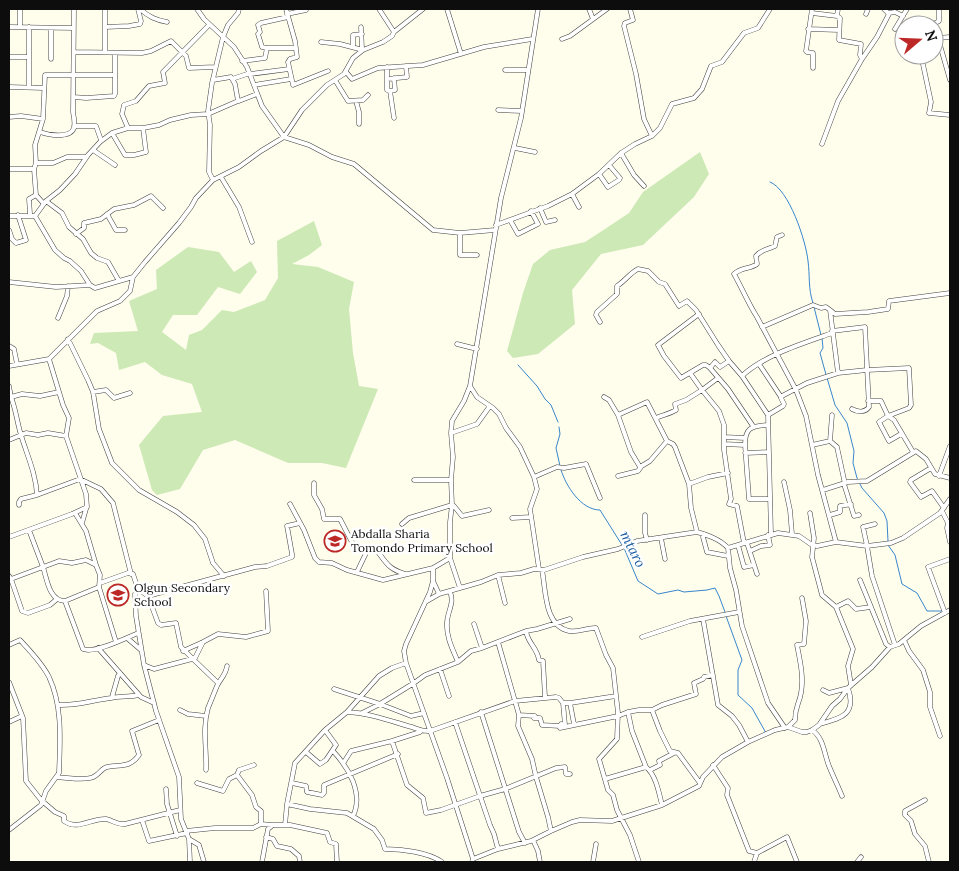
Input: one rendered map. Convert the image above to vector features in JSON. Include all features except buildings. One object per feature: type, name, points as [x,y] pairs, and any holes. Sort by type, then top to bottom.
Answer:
[{"type":"street","points":[[20,9],[20,26]]},
{"type":"street","points":[[40,132],[68,134],[73,131],[74,9]]},
{"type":"street","points":[[105,9],[105,52]]},
{"type":"street","points":[[104,27],[140,24],[139,9]]},
{"type":"street","points":[[139,9],[156,20],[168,22]]},
{"type":"street","points":[[198,9],[209,25],[234,47],[251,74],[262,106],[284,136],[309,145],[332,157],[354,164],[433,230],[460,233],[495,230]]},
{"type":"street","points":[[213,180],[209,172],[210,125],[208,114],[213,80],[223,37],[228,25],[239,9]]},
{"type":"street","points":[[286,9],[297,57],[289,60],[293,84],[295,85],[328,71]]},
{"type":"street","points":[[379,9],[394,32]]},
{"type":"street","points":[[9,366],[48,359],[97,311],[120,301],[130,291],[134,277],[179,223],[196,198],[213,180],[246,162],[284,136],[302,110],[315,96],[346,72],[351,60],[363,49],[383,42],[392,36],[394,32],[423,9]]},
{"type":"street","points":[[447,9],[461,54]]},
{"type":"street","points":[[460,588],[450,558],[453,457],[450,433],[452,421],[464,401],[470,386],[495,230],[504,182],[515,148],[538,9]]},
{"type":"street","points":[[589,9],[592,19]]},
{"type":"street","points":[[562,39],[570,36],[606,9]]},
{"type":"street","points":[[630,9],[633,20],[624,23],[624,26],[636,74],[644,118],[652,136]]},
{"type":"street","points":[[496,225],[572,194],[599,174],[621,153],[652,136],[660,128],[672,104],[694,98],[702,90],[711,66],[722,62],[744,33],[758,28],[770,9]]},
{"type":"street","points":[[838,9],[840,41],[861,45],[860,55],[862,59]]},
{"type":"street","points":[[866,14],[868,9]]},
{"type":"street","points":[[884,9],[889,13],[895,12],[901,15]]},
{"type":"street","points":[[296,48],[262,48],[258,34],[260,32],[258,25],[306,10]]},
{"type":"street","points":[[813,68],[814,54],[806,51],[812,11],[838,16]]},
{"type":"street","points":[[822,144],[838,101],[877,37],[889,13]]},
{"type":"street","points":[[128,128],[122,114],[124,105],[136,101],[149,86],[165,83],[162,72],[209,25]]},
{"type":"street","points":[[9,26],[74,28]]},
{"type":"street","points":[[361,26],[363,49]]},
{"type":"street","points":[[29,27],[29,86]]},
{"type":"street","points":[[51,28],[51,59]]},
{"type":"street","points":[[808,29],[839,30]]},
{"type":"street","points":[[353,47],[353,35],[362,34]]},
{"type":"street","points":[[346,72],[352,79],[387,66],[423,65],[493,45],[532,39]]},
{"type":"street","points":[[74,52],[142,53],[172,41],[186,56],[190,68],[215,67]]},
{"type":"street","points":[[321,42],[363,49]]},
{"type":"street","points":[[242,61],[265,58],[267,48]]},
{"type":"street","points":[[74,97],[114,96],[115,54]]},
{"type":"street","points":[[9,57],[28,57]]},
{"type":"street","points":[[950,57],[944,59],[950,79]]},
{"type":"street","points":[[924,65],[931,102],[929,113],[950,115]]},
{"type":"street","points":[[387,66],[387,90],[390,91],[394,118]]},
{"type":"street","points":[[387,78],[407,77],[406,66]]},
{"type":"street","points":[[213,80],[230,77],[232,79],[251,74],[289,69]]},
{"type":"street","points":[[505,70],[528,70]]},
{"type":"street","points":[[115,75],[47,74],[44,78],[43,119],[35,146],[36,163],[34,169],[36,195],[62,213],[69,227],[83,240],[91,252],[97,258],[108,262],[119,281]]},
{"type":"street","points":[[390,91],[395,90],[394,78]]},
{"type":"street","points":[[232,79],[239,101]]},
{"type":"street","points":[[254,85],[291,79]]},
{"type":"street","points":[[335,80],[348,101],[365,100],[368,96]]},
{"type":"street","points":[[9,87],[29,86],[44,88]]},
{"type":"street","points":[[9,216],[32,215],[60,190],[75,174],[86,157],[102,140],[112,133],[128,128],[159,125],[191,115],[208,114],[257,94]]},
{"type":"street","points":[[356,101],[359,112],[359,124]]},
{"type":"street","points":[[498,110],[522,111]]},
{"type":"street","points":[[9,117],[21,116],[43,119]]},
{"type":"street","points":[[74,126],[96,126],[102,140]]},
{"type":"street","points":[[112,133],[125,155],[134,155],[146,152],[143,128]]},
{"type":"street","points":[[515,148],[535,152]]},
{"type":"street","points":[[93,150],[115,165]]},
{"type":"street","points":[[621,153],[634,175],[644,186]]},
{"type":"street","points":[[36,163],[53,163],[68,157],[86,157]]},
{"type":"street","points":[[599,174],[608,186],[619,180],[620,178],[609,165]]},
{"type":"street","points":[[9,169],[34,169]]},
{"type":"street","points":[[221,177],[242,212],[252,242]]},
{"type":"street","points":[[572,194],[579,207]]},
{"type":"street","points":[[36,195],[29,200],[32,215],[55,250],[81,272],[90,285],[95,288],[134,277]]},
{"type":"street","points":[[76,234],[84,228],[84,223],[101,219],[114,209],[134,205],[151,196],[163,208]]},
{"type":"street","points":[[540,208],[546,222]]},
{"type":"street","points":[[531,211],[538,224]]},
{"type":"street","points":[[107,214],[116,230],[125,230]]},
{"type":"street","points":[[9,230],[12,239],[16,243],[26,240],[18,215]]},
{"type":"street","points":[[510,220],[517,234],[538,224],[556,220]]},
{"type":"street","points":[[460,233],[460,255],[477,255]]},
{"type":"street","points":[[782,235],[777,236],[775,246],[763,249],[756,256],[757,264],[755,266],[742,269],[734,274],[796,390],[806,416],[836,542]]},
{"type":"street","points":[[600,322],[596,315],[597,312],[617,294],[617,286],[638,268],[648,271],[659,282],[665,284],[678,306],[687,302],[698,314],[768,415],[770,544],[750,551]]},
{"type":"street","points":[[9,282],[56,287],[90,285]]},
{"type":"street","points":[[58,318],[67,296],[68,286]]},
{"type":"street","points":[[762,327],[813,305],[826,307],[835,314],[888,309],[889,301],[950,293],[950,300]]},
{"type":"street","points":[[830,310],[838,373]]},
{"type":"street","points":[[698,314],[658,345],[680,378],[683,378],[704,364],[710,368],[728,389],[753,426]]},
{"type":"street","points":[[742,376],[776,355],[832,332],[865,327],[868,409],[856,411],[852,409]]},
{"type":"street","points":[[68,339],[93,392],[99,429],[112,463],[139,490],[194,524],[205,539],[213,563],[224,576]]},
{"type":"street","points":[[457,344],[477,349]]},
{"type":"street","points":[[9,346],[14,349],[17,364]]},
{"type":"street","points":[[48,359],[69,418],[66,436],[86,494],[88,504],[82,524]]},
{"type":"street","points":[[710,368],[716,362],[720,367],[729,361]]},
{"type":"street","points":[[759,364],[781,397],[783,406],[768,415]]},
{"type":"street","points":[[781,397],[806,383],[838,373],[908,368],[911,405],[909,408],[878,422],[888,440],[890,441],[901,434]]},
{"type":"street","points":[[690,373],[719,411],[724,425],[724,444],[731,499],[729,504],[737,506],[745,543],[750,551],[757,574]]},
{"type":"street","points":[[656,418],[668,415],[676,410],[675,404],[686,400],[718,378]]},
{"type":"street","points":[[9,386],[10,398],[17,413],[37,495]]},
{"type":"street","points":[[470,386],[477,397],[499,414],[506,428],[520,447],[534,477],[537,489],[530,509],[531,517],[549,610],[556,624],[567,631],[574,632],[595,627],[598,629],[606,655],[613,668],[618,716],[617,739],[599,759],[608,790],[613,796],[617,810],[630,834],[639,862]]},
{"type":"street","points":[[93,392],[106,390],[114,398],[130,393]]},
{"type":"street","points":[[10,398],[22,394],[40,396],[59,392]]},
{"type":"street","points":[[604,397],[609,400],[618,416],[631,452],[641,467]]},
{"type":"street","points":[[868,401],[881,401],[888,416],[894,420],[913,452]]},
{"type":"street","points":[[618,416],[648,402],[667,442],[675,447],[689,484],[691,508],[697,532]]},
{"type":"street","points":[[450,433],[477,424],[490,406]]},
{"type":"street","points":[[832,415],[830,441],[837,448],[854,516],[859,515]]},
{"type":"street","points":[[767,425],[753,426],[747,433],[745,453],[749,499],[770,499]]},
{"type":"street","points":[[9,440],[21,434],[48,433],[66,436]]},
{"type":"street","points":[[724,437],[745,438]]},
{"type":"street","points":[[812,445],[830,441]]},
{"type":"street","points":[[618,476],[638,471],[667,442]]},
{"type":"street","points":[[724,444],[745,445]]},
{"type":"street","points":[[939,476],[950,446]]},
{"type":"street","points":[[745,453],[768,452]]},
{"type":"street","points":[[823,490],[870,480],[913,452],[919,452],[935,474],[950,478]]},
{"type":"street","points":[[534,477],[560,467],[588,465],[600,498]]},
{"type":"street","points":[[931,468],[910,482],[921,497],[932,492],[948,523],[950,542]]},
{"type":"street","points":[[689,484],[728,473]]},
{"type":"street","points":[[19,506],[21,499],[80,479],[101,489],[113,503],[131,574],[133,574],[138,589],[148,596],[158,623],[161,625],[178,624],[181,647],[218,684]]},
{"type":"street","points":[[414,480],[451,480]]},
{"type":"street","points":[[784,482],[790,510],[792,534]]},
{"type":"street","points":[[314,483],[314,495],[322,509],[324,519],[340,519],[354,546],[379,553],[393,570],[405,574]]},
{"type":"street","points":[[728,548],[778,533],[798,536],[817,546],[836,542],[867,546],[889,543],[903,538],[943,511],[950,499]]},
{"type":"street","points":[[290,504],[316,561],[332,563],[383,580],[422,572],[450,558]]},
{"type":"street","points":[[828,509],[851,504]]},
{"type":"street","points":[[452,505],[462,516],[489,510]]},
{"type":"street","points":[[402,524],[409,518],[452,505]]},
{"type":"street","points":[[830,515],[840,512],[839,506]]},
{"type":"street","points":[[9,537],[86,508]]},
{"type":"street","points":[[943,511],[950,512]]},
{"type":"street","points":[[74,513],[82,524],[100,575],[99,585],[116,642]]},
{"type":"street","points":[[427,601],[439,594],[498,575],[540,570],[637,541],[697,532],[704,534],[720,541],[728,548],[742,626],[768,703],[786,727],[806,732],[844,716],[849,711],[851,703],[848,666],[853,649],[836,607],[822,595],[814,567],[812,545],[814,538],[810,513]]},
{"type":"street","points":[[645,515],[647,540]]},
{"type":"street","points":[[512,518],[531,517]]},
{"type":"street","points":[[148,596],[255,567],[267,566],[292,557],[287,526],[300,523]]},
{"type":"street","points":[[875,524],[864,526],[867,546],[872,576],[895,646]]},
{"type":"street","points":[[29,530],[52,596],[57,599],[65,601],[99,585],[131,574]]},
{"type":"street","points":[[704,534],[703,538],[709,554],[728,556]]},
{"type":"street","points":[[661,538],[665,559]]},
{"type":"street","points":[[738,545],[744,568],[754,565]]},
{"type":"street","points":[[357,572],[368,549]]},
{"type":"street","points":[[945,613],[928,567],[950,559]]},
{"type":"street","points":[[57,599],[50,605],[28,614],[24,613],[10,577],[59,561],[72,563],[86,560],[96,565]]},
{"type":"street","points":[[433,568],[433,581],[427,601],[404,651],[406,663],[455,804],[472,860],[498,849],[534,840],[550,831],[580,820],[604,822],[662,805],[699,786],[713,765],[722,757],[748,742],[786,727],[795,720],[795,708],[802,690],[802,669],[797,645],[804,644],[806,622],[802,598]]},
{"type":"street","points":[[498,575],[505,603]]},
{"type":"street","points":[[860,580],[886,644],[890,647]]},
{"type":"street","points":[[433,581],[439,594]]},
{"type":"street","points":[[138,589],[135,594],[141,650],[154,704],[179,777],[181,820],[189,839],[190,862]]},
{"type":"street","points":[[184,651],[218,634],[246,637],[268,631],[266,591]]},
{"type":"street","points":[[9,595],[15,592]]},
{"type":"street","points":[[450,592],[452,600],[447,619],[447,634],[458,662]]},
{"type":"street","points":[[836,607],[848,600],[856,609],[871,607]]},
{"type":"street","points":[[65,601],[83,649],[89,651],[138,634]]},
{"type":"street","points":[[820,725],[832,706],[849,687],[872,667],[890,647],[895,646],[921,626],[950,610]]},
{"type":"street","points":[[642,637],[671,626],[739,612]]},
{"type":"street","points":[[362,713],[380,704],[424,675],[458,662],[471,651],[526,631],[570,619]]},
{"type":"street","points":[[704,619],[718,705],[732,716],[748,742]]},
{"type":"street","points":[[474,624],[482,648]]},
{"type":"street","points":[[526,631],[528,638],[538,652],[539,660],[544,661],[545,697]]},
{"type":"street","points":[[127,638],[141,650]]},
{"type":"street","points":[[9,645],[20,640],[50,678],[58,706],[60,745],[59,773],[46,791],[43,802],[26,814],[9,830]]},
{"type":"street","points":[[904,640],[909,651],[923,670],[930,692],[930,708],[940,736]]},
{"type":"street","points":[[146,675],[154,669],[193,659],[204,642]]},
{"type":"street","points":[[498,642],[508,670],[519,714],[518,726],[532,759],[550,831]]},
{"type":"street","points":[[98,648],[139,695],[154,704]]},
{"type":"street","points":[[285,825],[295,763],[325,730],[347,712],[383,672],[406,663]]},
{"type":"street","points":[[144,665],[154,669]]},
{"type":"street","points":[[206,770],[207,756],[204,737],[206,716],[218,684],[225,675],[228,666]]},
{"type":"street","points":[[440,669],[449,696]]},
{"type":"street","points":[[112,698],[120,673]]},
{"type":"street","points":[[555,724],[560,726],[560,728],[618,716],[628,712],[652,710],[662,704],[696,694],[694,682],[713,675]]},
{"type":"street","points":[[9,682],[22,716],[26,779],[43,802],[55,812],[64,816],[64,821],[74,825],[107,819],[116,824],[122,824],[180,810]]},
{"type":"street","points":[[823,690],[829,694],[849,687]]},
{"type":"street","points":[[334,689],[411,716],[424,713]]},
{"type":"street","points":[[58,706],[139,695]]},
{"type":"street","points":[[562,703],[616,696]]},
{"type":"street","points":[[344,762],[351,751],[430,731],[515,701],[545,697],[559,698],[562,703],[565,724],[542,725],[540,718],[519,714]]},
{"type":"street","points":[[570,703],[574,724]]},
{"type":"street","points":[[180,710],[188,714],[206,716]]},
{"type":"street","points":[[652,710],[670,751],[678,753],[700,783]]},
{"type":"street","points":[[347,712],[362,713],[410,726],[420,732]]},
{"type":"street","points":[[481,712],[519,832],[525,843]]},
{"type":"street","points":[[628,712],[632,730],[659,792],[662,805]]},
{"type":"street","points":[[9,722],[22,716]]},
{"type":"street","points":[[57,777],[71,779],[92,778],[104,768],[124,766],[132,762],[139,755],[132,731],[160,720]]},
{"type":"street","points":[[455,722],[498,849]]},
{"type":"street","points":[[306,752],[320,764],[333,751],[336,745],[325,730]]},
{"type":"street","points":[[812,730],[822,743],[826,759],[842,796]]},
{"type":"street","points":[[392,741],[407,785],[423,798],[426,813],[505,789],[556,768],[565,767],[566,774],[570,774]]},
{"type":"street","points":[[333,751],[344,762],[357,794],[357,803],[353,816]]},
{"type":"street","points":[[605,779],[660,765],[659,761],[662,758],[674,753]]},
{"type":"street","points":[[292,784],[306,786],[307,792],[322,795],[324,793],[324,786],[398,754]]},
{"type":"street","points":[[197,783],[223,791],[229,779],[237,775],[239,770],[254,765]]},
{"type":"street","points":[[713,765],[728,788],[727,795],[749,851],[757,853],[787,837],[797,862]]},
{"type":"street","points":[[237,775],[252,795],[256,807],[262,811],[261,824]]},
{"type":"street","points":[[166,788],[167,804],[176,836]]},
{"type":"street","points":[[925,800],[904,811],[915,834],[925,846],[929,862]]},
{"type":"street","points":[[287,804],[317,810],[344,812],[374,829],[382,840],[385,849],[425,854],[442,862]]},
{"type":"street","points":[[142,820],[149,841],[176,836],[186,832],[215,828],[253,828],[261,824],[290,825],[327,833],[329,841],[336,844],[337,862]]},
{"type":"street","points":[[262,862],[268,829],[273,825]]},
{"type":"street","points":[[266,837],[273,839],[277,846],[291,849],[299,856],[300,862]]},
{"type":"street","points":[[189,839],[199,845],[204,862]]},
{"type":"street","points":[[534,840],[540,862]]},
{"type":"street","points":[[586,862],[593,861],[596,844]]},
{"type":"street","points":[[754,862],[757,853]]},
{"type":"street","points":[[857,862],[861,857]]},
{"type":"green space","points":[[700,152],[709,174],[694,197],[643,245],[601,254],[572,290],[575,324],[538,354],[513,358],[507,351],[533,264],[550,250],[585,242],[629,213],[643,192]]},
{"type":"green space","points":[[314,221],[322,245],[292,264],[318,267],[354,282],[349,309],[353,353],[359,386],[378,389],[346,468],[322,463],[288,463],[235,440],[203,450],[180,489],[157,495],[152,490],[139,445],[163,416],[202,412],[192,384],[162,375],[145,362],[119,370],[116,353],[98,343],[90,344],[94,333],[138,331],[129,301],[157,289],[156,270],[188,247],[219,252],[234,272],[251,261],[257,272],[240,294],[218,287],[197,315],[173,315],[162,332],[186,350],[189,335],[202,330],[222,310],[234,312],[265,300],[278,278],[277,241]]},
{"type":"waterway","points":[[770,182],[784,194],[800,229],[807,252],[810,292],[813,303]]},
{"type":"waterway","points":[[814,307],[821,335]]},
{"type":"waterway","points":[[822,338],[823,348],[820,353],[835,405],[847,423],[854,451],[853,463],[857,478],[862,488],[884,513],[887,521],[888,541]]},
{"type":"waterway","name":"mtaro","points":[[518,365],[551,405],[558,422]]},
{"type":"waterway","name":"mtaro","points":[[559,427],[560,434],[556,448],[560,466]]},
{"type":"waterway","name":"mtaro","points":[[561,470],[575,496],[587,506],[600,510],[622,545]]},
{"type":"waterway","points":[[888,545],[895,555],[902,584],[917,593],[927,611],[942,611]]},
{"type":"waterway","name":"mtaro","points":[[624,548],[638,581],[658,594],[678,590],[684,592],[715,588],[725,612]]},
{"type":"waterway","name":"mtaro","points":[[726,616],[742,660],[738,670],[738,695],[752,708],[766,733]]},
{"type":"place","name":"Abdalla Sharia Tomondo Primary School","points":[[335,541]]},
{"type":"place","name":"Olgun Secondary School","points":[[118,595]]}]
